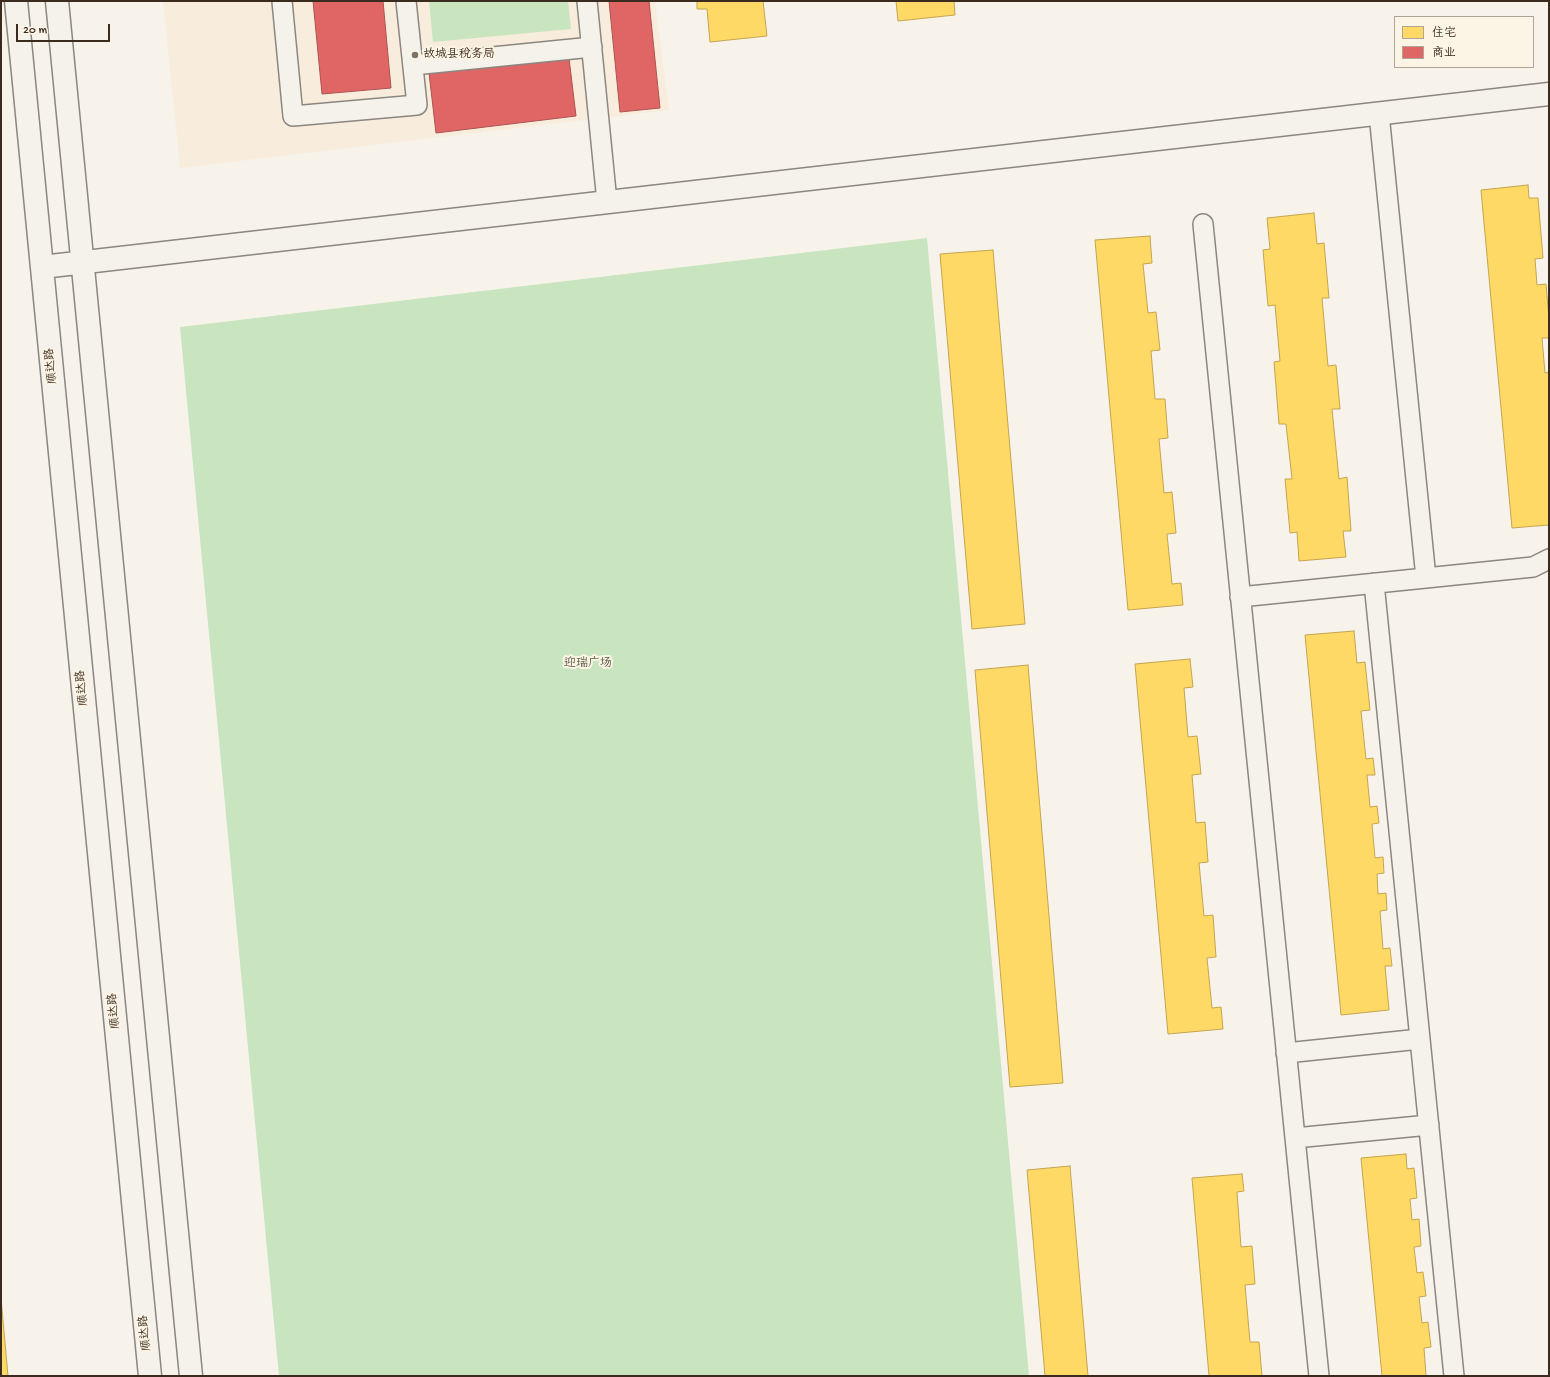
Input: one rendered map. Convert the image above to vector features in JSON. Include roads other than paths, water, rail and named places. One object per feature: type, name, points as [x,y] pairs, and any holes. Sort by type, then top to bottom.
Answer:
[{"type":"main road","name":"顺达路","points":[[16,1],[150,1376]]},
{"type":"main road","points":[[57,1],[191,1376]]},
{"type":"main road","points":[[42,267],[1549,94]]},
{"type":"lane","points":[[282,1],[293,116],[417,104],[406,1]]},
{"type":"lane","points":[[587,1],[607,202]]},
{"type":"lane","points":[[413,65],[592,48]]},
{"type":"lane","points":[[1379,114],[1426,578]]},
{"type":"lane","points":[[1203,224],[1319,1376]]},
{"type":"lane","points":[[1240,597],[1533,567],[1549,559]]},
{"type":"lane","points":[[1374,583],[1454,1376]]},
{"type":"lane","points":[[1286,1053],[1420,1040]]},
{"type":"lane","points":[[1295,1138],[1429,1125]]},
{"type":"place","name":"故城县税务局","points":[[415,55]]},
{"type":"park label","name":"迎瑞广场","points":[[588,664]]}]
